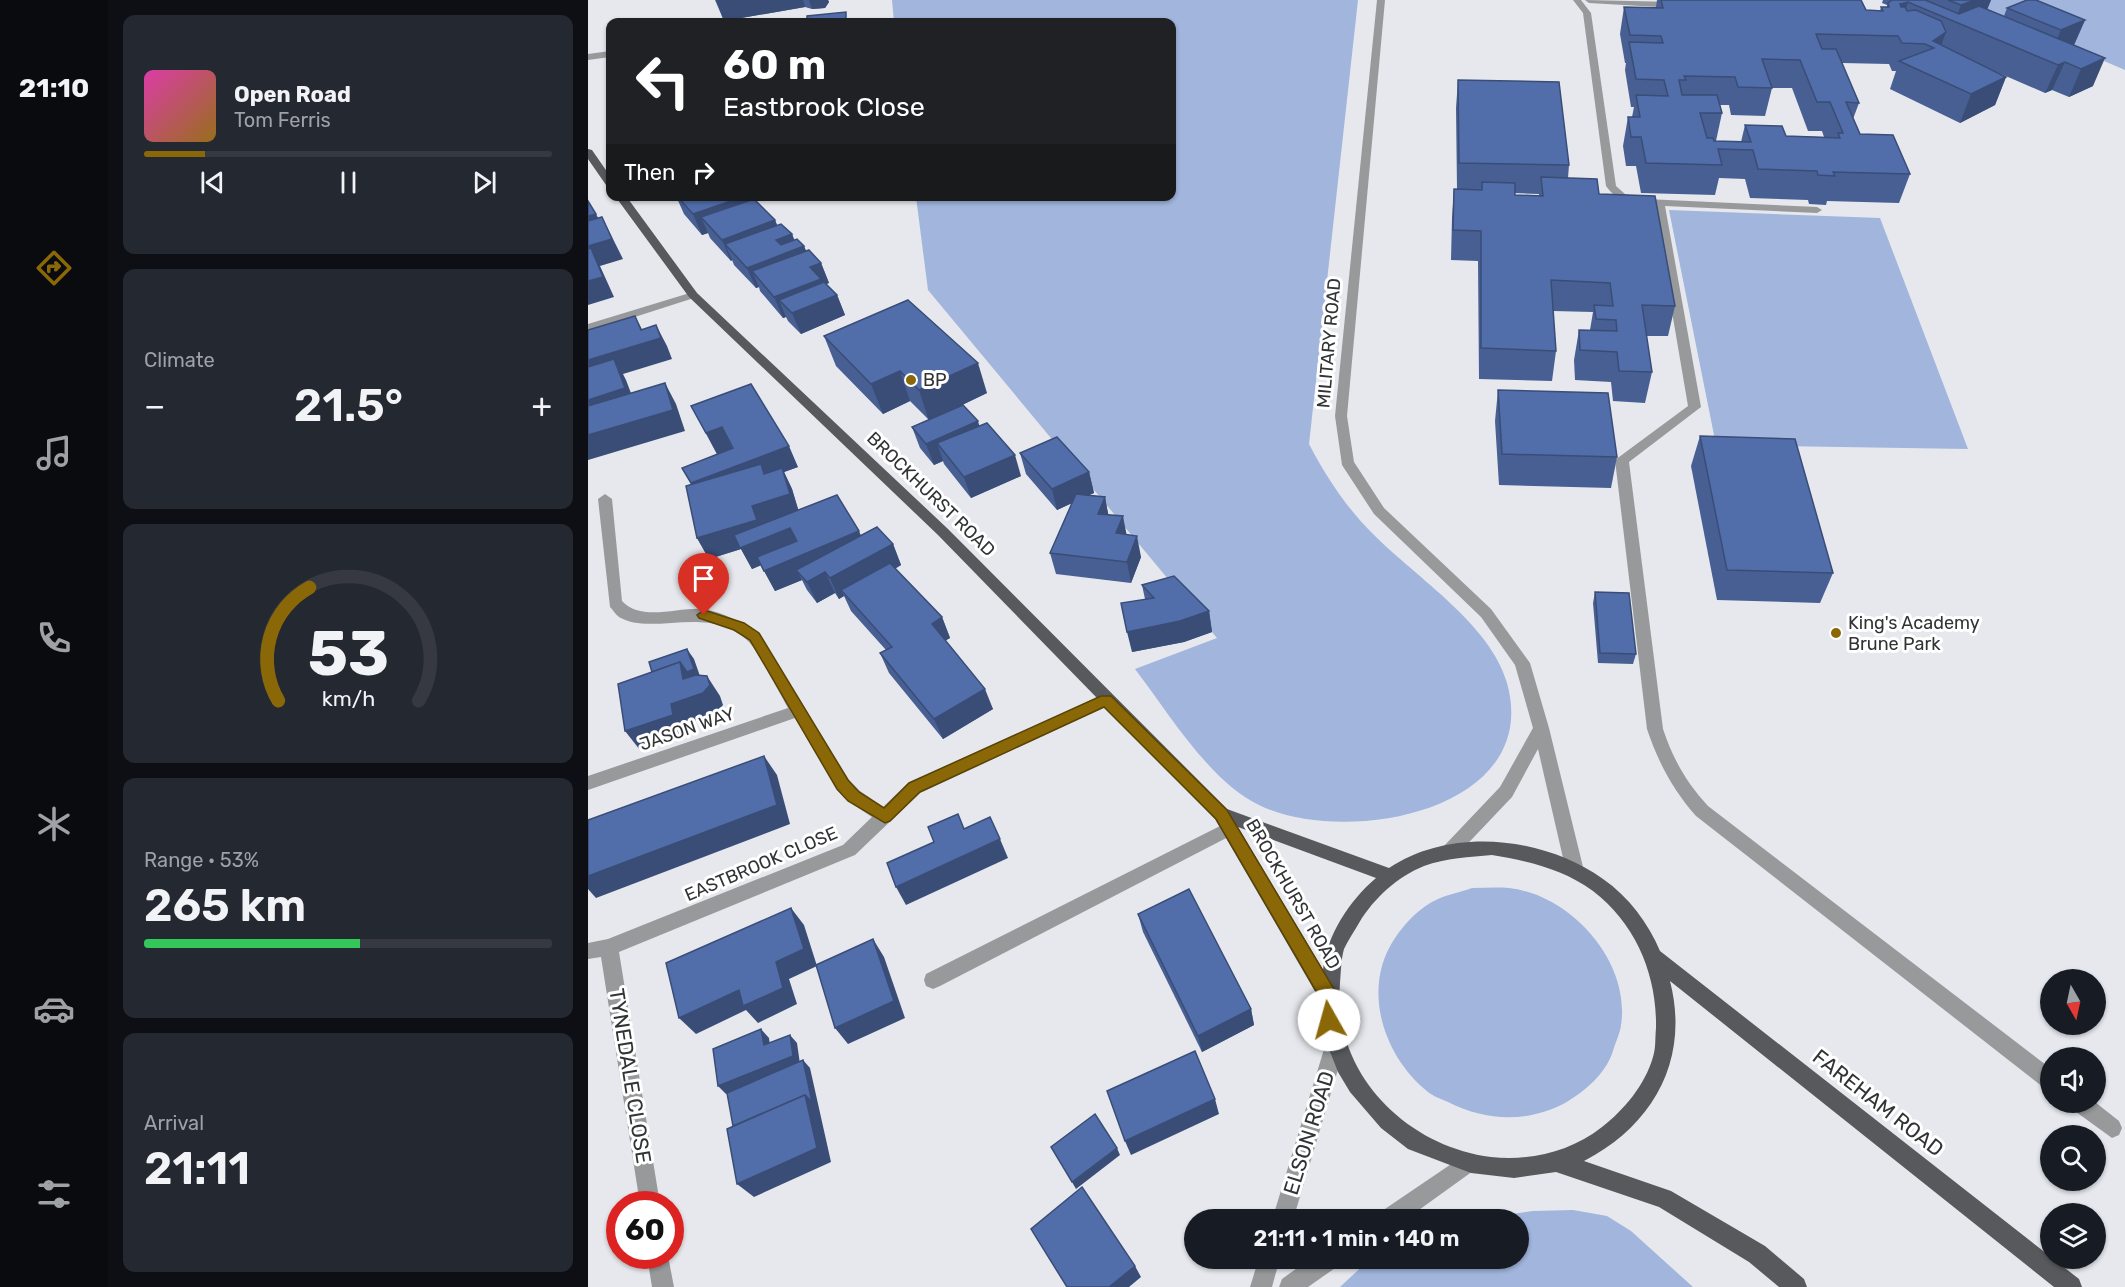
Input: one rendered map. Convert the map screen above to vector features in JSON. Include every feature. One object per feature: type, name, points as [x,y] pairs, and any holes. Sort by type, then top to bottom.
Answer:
[{"type":"main road","points":[[588,152],[606,177]]},
{"type":"main road","name":"BROCKHURST ROAD","points":[[624,201],[693,295],[943,532],[1225,821],[1328,995]]},
{"type":"main road","name":"BROCKHURST ROAD","points":[[1225,821],[1391,876]]},
{"type":"main road","points":[[1492,848],[1535,855],[1575,871],[1600,888],[1622,908],[1641,932],[1655,958],[1666,1007],[1663,1057],[1641,1103],[1605,1140],[1556,1162],[1512,1169],[1466,1164],[1408,1139],[1363,1098],[1335,1046],[1329,1020],[1328,995],[1336,948],[1358,908],[1391,876],[1419,860],[1450,851],[1492,848]]},
{"type":"main road","name":"FAREHAM ROAD","points":[[1655,958],[2071,1287]]},
{"type":"main road","points":[[1556,1162],[1664,1198],[1757,1254],[1796,1287]]},
{"type":"street","name":"MILITARY ROAD","points":[[1382,0],[1341,416],[1347,462],[1379,511],[1486,613],[1522,663],[1575,871]]},
{"type":"street","points":[[1577,0],[1587,13],[1611,186],[1620,196],[1659,203],[1818,210]]},
{"type":"street","points":[[1589,0],[1686,5]]},
{"type":"street","points":[[588,57],[606,55]]},
{"type":"street","points":[[1659,203],[1695,407],[1622,460],[1655,729],[1666,764],[1683,790],[1702,811],[2040,1072]]},
{"type":"street","points":[[588,328],[693,295]]},
{"type":"street","points":[[605,499],[615,603],[624,613],[640,617],[704,615],[739,627],[754,637],[843,785],[860,801],[885,817]]},
{"type":"street","name":"EASTBROOK CLOSE","points":[[588,951],[609,947],[849,850],[914,788],[1106,700]]},
{"type":"street","name":"JASON WAY","points":[[588,783],[798,711]]},
{"type":"street","points":[[1450,851],[1506,792],[1540,728]]},
{"type":"street","points":[[933,980],[1225,821]]},
{"type":"street","name":"TYNEDALE CLOSE","points":[[609,947],[648,1191]]},
{"type":"street","name":"ELSON ROAD","points":[[1285,1209],[1335,1046]]},
{"type":"street","points":[[2093,1113],[2112,1128]]},
{"type":"street","points":[[1402,1209],[1466,1164]]},
{"type":"street","points":[[660,1269],[663,1287]]},
{"type":"street","points":[[1261,1287],[1267,1269]]},
{"type":"street","points":[[1290,1287],[1315,1269]]},
{"type":"shaded area","points":[[892,0],[1358,0],[1309,444],[1330,481],[1356,515],[1375,536],[1469,622],[1485,641],[1498,662],[1507,683],[1510,727],[1495,762],[1466,789],[1428,808],[1384,819],[1338,822],[1295,817],[1259,805],[1223,780],[1206,763],[1135,669],[1217,638],[928,290],[917,201],[1176,201],[1176,18],[894,18]]},
{"type":"shaded area","points":[[1962,0],[2125,0],[2125,70]]},
{"type":"shaded area","points":[[1669,210],[1880,218],[1968,449],[1716,445]]},
{"type":"shaded area","points":[[1472,888],[1509,888],[1532,893],[1554,904],[1574,918],[1592,936],[1606,956],[1616,978],[1622,1001],[1621,1025],[1605,1068],[1587,1088],[1565,1103],[1536,1114],[1506,1117],[1477,1113],[1428,1092],[1399,1060],[1382,1020],[1379,978],[1385,957],[1395,938],[1419,911],[1431,902]]},
{"type":"shaded area","points":[[1573,1210],[1607,1216],[1631,1231],[1693,1287],[1340,1287],[1359,1269],[1529,1269],[1529,1212]]},
{"type":"building","points":[[1661,0],[1861,0],[1866,10],[1883,11],[1881,7],[1889,7],[1888,3],[1892,0],[1925,0],[1959,14],[1979,6],[2105,58],[2081,69],[2065,62],[2058,65],[1908,2],[1900,4],[1901,7],[1905,7],[1907,11],[1916,10],[1941,21],[1946,32],[1933,41],[2006,77],[1971,94],[1899,61],[1934,48],[1925,44],[1902,43],[1898,36],[1816,34],[1822,49],[1836,49],[1859,103],[1846,102],[1860,134],[1893,135],[1910,174],[1833,172],[1835,176],[1818,175],[1817,171],[1758,169],[1753,150],[1718,149],[1722,165],[1646,163],[1641,137],[1631,137],[1628,117],[1640,117],[1636,95],[1668,96],[1664,80],[1636,79],[1629,42],[1663,43],[1661,36],[1630,35],[1624,7],[1663,8]],"holes":[[[1762,59],[1800,60],[1817,102],[1830,102],[1843,133],[1838,133],[1840,138],[1786,136],[1782,126],[1745,125],[1751,142],[1714,141],[1713,138],[1707,138],[1700,113],[1722,113],[1717,95],[1682,95],[1679,80],[1686,80],[1684,76],[1735,77],[1738,87],[1772,88]]]},
{"type":"building","points":[[1948,0],[1975,0],[1961,5]]},
{"type":"building","points":[[2027,0],[2036,0],[2085,20],[2061,30],[2007,8]]},
{"type":"building","points":[[846,12],[846,18],[807,18],[807,16]]},
{"type":"building","points":[[1458,80],[1559,82],[1569,165],[1459,163]]},
{"type":"building","points":[[1541,177],[1597,179],[1599,194],[1655,196],[1675,306],[1642,305],[1652,372],[1619,371],[1617,352],[1580,350],[1579,330],[1617,331],[1616,320],[1596,319],[1594,305],[1613,306],[1610,283],[1551,280],[1556,351],[1481,348],[1481,231],[1453,230],[1454,189],[1482,190],[1482,182],[1515,183],[1515,195],[1543,196]]},
{"type":"building","points":[[588,201],[596,214],[588,216]]},
{"type":"building","points":[[681,201],[731,201],[693,214]]},
{"type":"building","points":[[748,201],[756,201],[775,220],[722,240],[701,217]]},
{"type":"building","points":[[602,217],[612,239],[588,246],[588,221]]},
{"type":"building","points":[[781,224],[792,234],[776,240],[781,245],[797,239],[804,246],[747,268],[725,244]]},
{"type":"building","points":[[591,248],[603,277],[588,281],[588,249]]},
{"type":"building","points":[[809,250],[821,263],[810,267],[821,279],[774,297],[752,271]]},
{"type":"building","points":[[824,282],[837,295],[792,313],[779,300]]},
{"type":"building","points":[[908,300],[978,363],[919,390],[900,371],[871,384],[824,336]]},
{"type":"building","points":[[635,316],[641,330],[656,325],[661,338],[588,360],[588,330]]},
{"type":"building","points":[[614,359],[625,388],[588,400],[588,367]]},
{"type":"building","points":[[665,383],[673,410],[588,435],[588,406]]},
{"type":"building","points":[[751,384],[789,446],[691,483],[682,468],[733,448],[722,427],[706,433],[691,406]]},
{"type":"building","points":[[1498,390],[1608,393],[1617,457],[1502,454]]},
{"type":"building","points":[[963,405],[978,421],[926,444],[912,427]]},
{"type":"building","points":[[987,423],[1015,455],[964,477],[937,443]]},
{"type":"building","points":[[1700,436],[1795,439],[1833,573],[1727,570]]},
{"type":"building","points":[[1057,437],[1089,472],[1052,489],[1020,453]]},
{"type":"building","points":[[761,464],[764,474],[782,468],[790,494],[752,506],[757,520],[697,538],[686,486]]},
{"type":"building","points":[[1076,494],[1105,497],[1098,514],[1123,516],[1116,533],[1137,536],[1127,562],[1050,553]]},
{"type":"building","points":[[837,495],[859,531],[764,571],[757,557],[797,541],[790,528],[740,548],[734,535]]},
{"type":"building","points":[[877,527],[893,544],[830,578],[825,572],[807,582],[796,570]]},
{"type":"building","points":[[890,563],[942,617],[932,624],[985,689],[934,719],[880,653],[892,647],[841,590]]},
{"type":"building","points":[[1174,576],[1209,611],[1180,621],[1127,632],[1121,603],[1154,598],[1142,585]]},
{"type":"building","points":[[1595,592],[1629,593],[1636,654],[1600,653]]},
{"type":"building","points":[[687,649],[694,669],[687,672],[680,662],[652,672],[649,662]]},
{"type":"building","points":[[680,662],[683,679],[696,675],[707,676],[710,685],[703,693],[671,704],[673,715],[625,731],[618,684]]},
{"type":"building","points":[[764,756],[777,805],[588,876],[588,820]]},
{"type":"building","points":[[958,814],[964,829],[990,817],[1000,839],[896,887],[887,863],[934,842],[928,827]]},
{"type":"building","points":[[1189,889],[1251,1009],[1198,1036],[1138,914]]},
{"type":"building","points":[[791,908],[804,949],[776,962],[783,988],[743,1006],[739,990],[679,1018],[666,963]]},
{"type":"building","points":[[873,939],[894,1001],[835,1028],[816,965]]},
{"type":"building","points":[[761,1029],[764,1045],[790,1035],[793,1056],[718,1086],[713,1049]]},
{"type":"building","points":[[1195,1051],[1215,1099],[1125,1141],[1107,1091]]},
{"type":"building","points":[[803,1060],[812,1102],[805,1095],[733,1126],[727,1093]]},
{"type":"building","points":[[805,1095],[817,1148],[737,1184],[727,1129]]},
{"type":"building","points":[[1095,1114],[1117,1148],[1072,1182],[1051,1147]]},
{"type":"building","points":[[1082,1187],[1135,1266],[1109,1287],[1067,1287],[1031,1229]]},
{"type":"place","name":"BP","points":[[911,380]]},
{"type":"place","name":"King's Academy Brune Park","points":[[1836,633]]},
{"type":"route","points":[[704,615],[721,619],[754,637],[843,785],[867,806],[885,817],[914,788],[1106,700],[1221,814],[1328,995],[1329,1020]]}]
